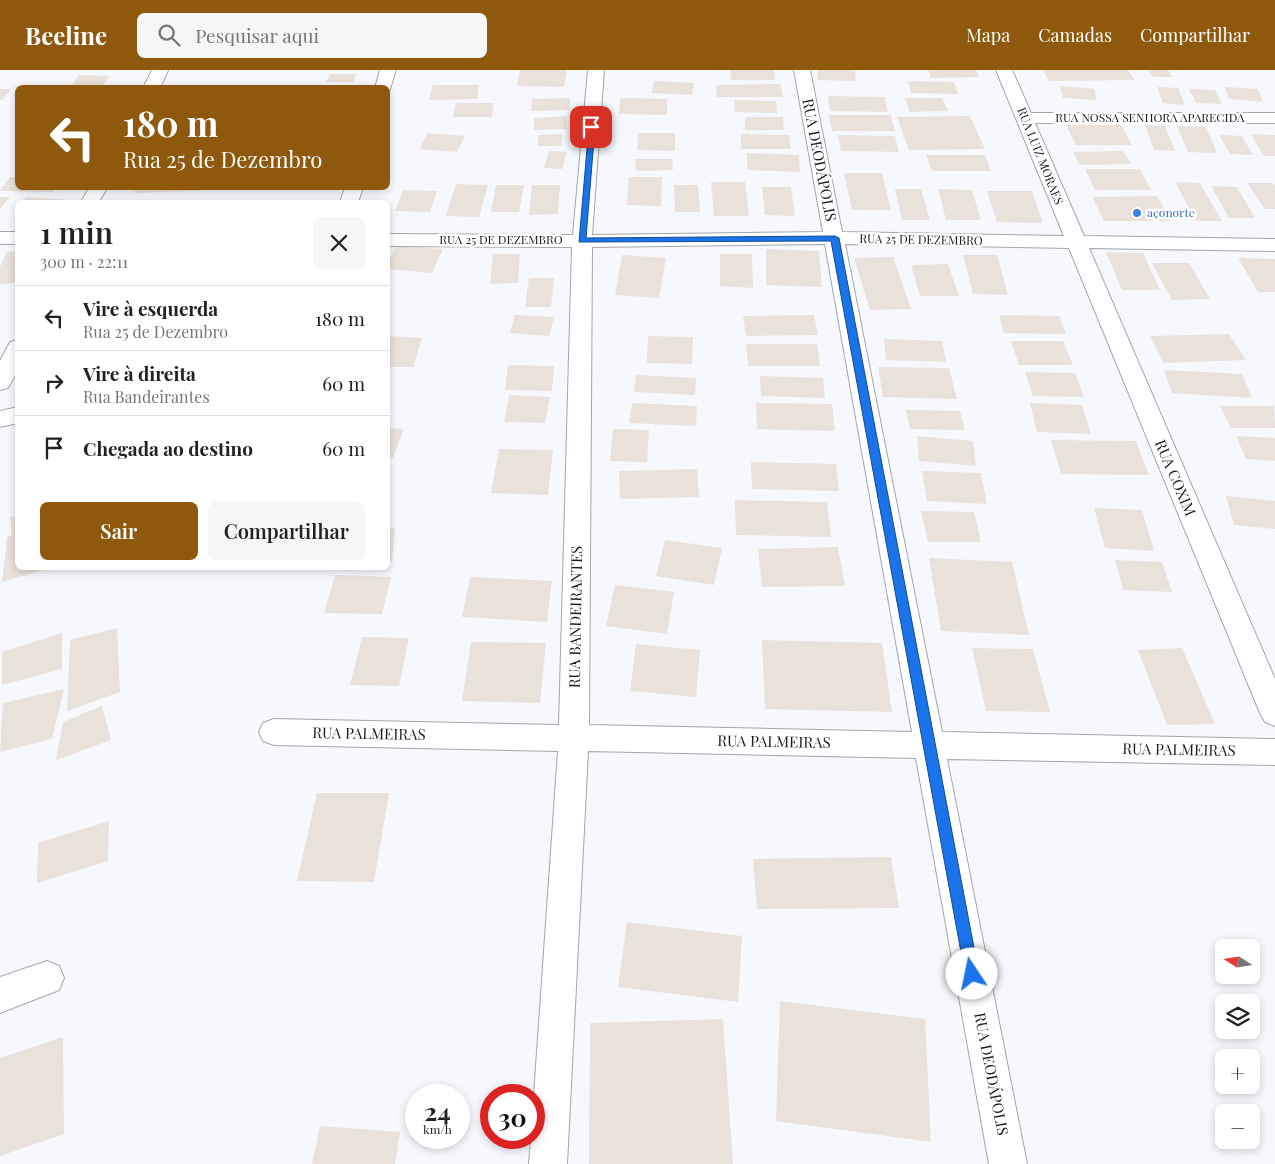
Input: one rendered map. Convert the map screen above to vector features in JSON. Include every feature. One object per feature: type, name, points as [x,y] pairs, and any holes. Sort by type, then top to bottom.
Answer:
[{"type":"street","points":[[152,85],[160,70]]},
{"type":"street","points":[[383,85],[388,70]]},
{"type":"street","name":"RUA BANDEIRANTES","points":[[548,1164],[574,738],[582,241],[596,70]]},
{"type":"street","name":"RUA DEODÁPOLIS","points":[[802,70],[1008,1164]]},
{"type":"street","name":"RUA LUIZ MORAES","points":[[1004,70],[1075,242]]},
{"type":"street","name":"RUA NOSSA SENHORA APARECIDA","points":[[1025,118],[1275,118]]},
{"type":"street","points":[[0,238],[15,238]]},
{"type":"street","name":"RUA 25 DE DEZEMBRO","points":[[390,240],[582,241],[835,238],[1275,245]]},
{"type":"street","name":"RUA COXIM","points":[[1075,242],[1275,714]]},
{"type":"street","points":[[0,383],[15,353]]},
{"type":"street","points":[[0,419],[15,416]]},
{"type":"street","name":"RUA PALMEIRAS","points":[[274,732],[1275,752]]},
{"type":"street","points":[[0,994],[47,978]]},
{"type":"building","points":[[520,70],[567,70],[564,87],[517,86]]},
{"type":"building","points":[[730,70],[774,70],[775,80],[731,80]]},
{"type":"building","points":[[817,70],[855,70],[856,81],[818,80]]},
{"type":"building","points":[[928,70],[976,70],[979,77],[931,78]]},
{"type":"building","points":[[1043,70],[1128,70],[1135,80],[1049,81]]},
{"type":"building","points":[[1148,70],[1168,70],[1173,77],[1153,77]]},
{"type":"building","points":[[330,74],[357,74],[353,82],[326,82]]},
{"type":"building","points":[[79,75],[110,76],[103,85],[72,85]]},
{"type":"building","points":[[654,81],[694,83],[692,95],[651,93]]},
{"type":"building","points":[[908,81],[954,82],[958,94],[911,93]]},
{"type":"building","points":[[780,84],[783,97],[717,97],[716,85]]},
{"type":"building","points":[[433,85],[479,85],[477,99],[429,100]]},
{"type":"building","points":[[1060,86],[1094,89],[1097,100],[1063,98]]},
{"type":"building","points":[[1157,87],[1178,88],[1185,105],[1163,103]]},
{"type":"building","points":[[1225,87],[1258,89],[1263,102],[1229,99]]},
{"type":"building","points":[[0,89],[11,89],[3,100],[0,100]]},
{"type":"building","points":[[1189,89],[1215,90],[1222,104],[1196,103]]},
{"type":"building","points":[[828,96],[885,97],[888,112],[830,111]]},
{"type":"building","points":[[570,98],[570,110],[531,111],[532,99]]},
{"type":"building","points":[[620,98],[667,99],[667,115],[619,114]]},
{"type":"building","points":[[905,98],[942,98],[948,111],[910,112]]},
{"type":"building","points":[[734,100],[776,101],[777,113],[735,112]]},
{"type":"building","points":[[456,103],[494,103],[492,117],[453,117]]},
{"type":"building","points":[[828,115],[891,115],[895,131],[832,131]]},
{"type":"building","points":[[566,116],[567,129],[534,130],[534,118]]},
{"type":"building","points":[[970,116],[985,149],[909,150],[897,117]]},
{"type":"building","points":[[745,117],[783,117],[784,130],[745,130]]},
{"type":"building","points":[[1066,125],[1121,125],[1132,145],[1076,145]]},
{"type":"building","points":[[1145,125],[1165,126],[1175,151],[1154,150]]},
{"type":"building","points":[[1177,126],[1206,127],[1217,153],[1188,152]]},
{"type":"building","points":[[428,133],[465,136],[457,152],[419,149]]},
{"type":"building","points":[[638,133],[675,133],[675,151],[637,150]]},
{"type":"building","points":[[562,134],[562,146],[538,146],[538,135]]},
{"type":"building","points":[[741,134],[789,135],[791,149],[741,149]]},
{"type":"building","points":[[1251,134],[1275,135],[1275,156],[1264,156]]},
{"type":"building","points":[[838,135],[895,136],[899,152],[841,151]]},
{"type":"building","points":[[1219,135],[1242,136],[1253,155],[1230,154]]},
{"type":"building","points":[[549,151],[567,152],[562,169],[544,168]]},
{"type":"building","points":[[1123,151],[1131,164],[1080,165],[1073,152]]},
{"type":"building","points":[[747,153],[799,155],[800,172],[747,170]]},
{"type":"building","points":[[926,155],[985,155],[991,171],[932,171]]},
{"type":"building","points":[[635,159],[672,159],[673,170],[636,171]]},
{"type":"building","points":[[1085,169],[1140,169],[1151,190],[1095,190]]},
{"type":"building","points":[[844,173],[882,173],[891,210],[852,210]]},
{"type":"building","points":[[10,177],[15,177],[15,190],[54,190],[53,192],[0,191]]},
{"type":"building","points":[[629,177],[662,177],[661,206],[627,205]]},
{"type":"building","points":[[711,182],[745,182],[749,216],[714,216]]},
{"type":"building","points":[[1175,182],[1200,183],[1222,221],[1196,221]]},
{"type":"building","points":[[1247,183],[1273,183],[1275,186],[1275,209],[1265,209]]},
{"type":"building","points":[[456,184],[488,185],[479,217],[446,216]]},
{"type":"building","points":[[496,185],[524,185],[519,212],[491,212]]},
{"type":"building","points":[[532,185],[560,185],[558,214],[529,215]]},
{"type":"building","points":[[674,185],[698,185],[700,212],[675,212]]},
{"type":"building","points":[[1211,186],[1237,187],[1255,218],[1229,218]]},
{"type":"building","points":[[762,187],[791,187],[795,216],[765,215]]},
{"type":"building","points":[[895,189],[921,189],[930,220],[902,220]]},
{"type":"building","points":[[938,189],[972,190],[981,220],[946,220]]},
{"type":"building","points":[[135,190],[213,190],[134,193]]},
{"type":"building","points":[[403,190],[437,191],[430,212],[395,211]]},
{"type":"building","points":[[987,191],[1032,191],[1043,223],[997,222]]},
{"type":"building","points":[[1157,196],[1171,221],[1104,221],[1092,197]]},
{"type":"building","points":[[0,197],[10,197],[0,209]]},
{"type":"building","points":[[26,197],[68,200],[23,200]]},
{"type":"building","points":[[397,245],[443,249],[432,273],[390,269],[390,259]]},
{"type":"building","points":[[766,249],[819,251],[822,287],[766,285]]},
{"type":"building","points":[[15,251],[15,283],[0,284],[0,267],[7,252]]},
{"type":"building","points":[[1106,252],[1143,253],[1160,290],[1122,290]]},
{"type":"building","points":[[493,254],[520,254],[518,283],[490,284]]},
{"type":"building","points":[[720,254],[752,254],[753,288],[720,286]]},
{"type":"building","points":[[622,255],[666,258],[659,298],[615,295]]},
{"type":"building","points":[[963,255],[997,255],[1008,295],[973,294]]},
{"type":"building","points":[[893,257],[911,309],[870,310],[854,258]]},
{"type":"building","points":[[1238,258],[1275,259],[1275,292],[1258,292]]},
{"type":"building","points":[[1152,263],[1189,263],[1210,299],[1172,300]]},
{"type":"building","points":[[948,264],[959,296],[920,296],[911,265]]},
{"type":"building","points":[[529,278],[554,278],[551,307],[525,307]]},
{"type":"building","points":[[515,315],[554,317],[549,336],[510,333]]},
{"type":"building","points":[[814,315],[818,335],[746,336],[743,316]]},
{"type":"building","points":[[999,315],[1059,316],[1066,334],[1004,333]]},
{"type":"building","points":[[1229,334],[1246,360],[1164,363],[1150,336]]},
{"type":"building","points":[[390,336],[422,338],[413,367],[390,367]]},
{"type":"building","points":[[648,336],[693,337],[692,364],[647,363]]},
{"type":"building","points":[[884,339],[942,341],[946,362],[886,360]]},
{"type":"building","points":[[1011,341],[1063,341],[1073,365],[1019,365]]},
{"type":"building","points":[[746,344],[817,344],[820,366],[748,366]]},
{"type":"building","points":[[508,365],[554,366],[552,391],[505,390]]},
{"type":"building","points":[[878,367],[949,368],[957,399],[883,397]]},
{"type":"building","points":[[1164,370],[1242,374],[1252,398],[1172,393]]},
{"type":"building","points":[[1025,372],[1075,373],[1084,397],[1033,396]]},
{"type":"building","points":[[636,375],[696,378],[695,395],[634,392]]},
{"type":"building","points":[[760,376],[823,378],[825,398],[761,396]]},
{"type":"building","points":[[509,395],[550,397],[545,423],[504,422]]},
{"type":"building","points":[[632,403],[697,406],[696,426],[629,423]]},
{"type":"building","points":[[756,403],[832,404],[835,431],[757,429]]},
{"type":"building","points":[[1030,403],[1082,405],[1091,434],[1037,432]]},
{"type":"building","points":[[1220,406],[1274,406],[1275,428],[1231,428]]},
{"type":"building","points":[[906,410],[960,411],[965,430],[910,429]]},
{"type":"building","points":[[390,428],[404,429],[393,458],[390,457]]},
{"type":"building","points":[[613,429],[649,430],[647,462],[610,461]]},
{"type":"building","points":[[917,436],[973,441],[976,466],[919,461]]},
{"type":"building","points":[[1236,436],[1275,438],[1275,461],[1246,459]]},
{"type":"building","points":[[1051,440],[1136,441],[1149,475],[1061,474]]},
{"type":"building","points":[[499,449],[553,450],[548,495],[491,493]]},
{"type":"building","points":[[751,462],[836,464],[839,491],[752,489]]},
{"type":"building","points":[[697,469],[699,497],[620,499],[619,471]]},
{"type":"building","points":[[922,471],[981,473],[987,504],[927,501]]},
{"type":"building","points":[[1226,496],[1275,501],[1275,529],[1234,525]]},
{"type":"building","points":[[735,500],[827,502],[831,537],[736,535]]},
{"type":"building","points":[[1094,508],[1142,510],[1154,551],[1105,548]]},
{"type":"building","points":[[921,511],[974,512],[981,542],[928,542]]},
{"type":"building","points":[[15,516],[15,570],[44,570],[2,582],[7,537],[12,535],[10,517]]},
{"type":"building","points":[[390,528],[395,528],[392,561],[390,562]]},
{"type":"building","points":[[665,540],[722,548],[714,585],[656,576]]},
{"type":"building","points":[[838,547],[845,586],[762,587],[758,549]]},
{"type":"building","points":[[929,558],[1012,562],[1029,635],[941,631]]},
{"type":"building","points":[[1115,560],[1162,562],[1172,592],[1123,590]]},
{"type":"building","points":[[335,575],[391,577],[382,614],[324,613]]},
{"type":"building","points":[[470,577],[552,581],[547,622],[462,617]]},
{"type":"building","points":[[615,585],[674,592],[667,634],[606,626]]},
{"type":"building","points":[[117,628],[120,692],[67,711],[70,640]]},
{"type":"building","points":[[62,633],[62,669],[2,685],[2,652]]},
{"type":"building","points":[[362,637],[409,638],[399,686],[350,685]]},
{"type":"building","points":[[762,640],[882,643],[892,712],[765,709]]},
{"type":"building","points":[[471,642],[546,643],[540,703],[462,701]]},
{"type":"building","points":[[636,644],[700,650],[696,697],[630,691]]},
{"type":"building","points":[[972,648],[1033,649],[1050,712],[986,711]]},
{"type":"building","points":[[1182,648],[1215,724],[1167,725],[1138,650]]},
{"type":"building","points":[[64,689],[52,739],[0,752],[3,703]]},
{"type":"building","points":[[102,706],[111,740],[56,760],[63,722]]},
{"type":"building","points":[[317,793],[389,793],[374,882],[297,881]]},
{"type":"building","points":[[109,821],[108,861],[37,883],[38,843]]},
{"type":"building","points":[[891,857],[899,908],[757,909],[753,859]]},
{"type":"building","points":[[627,922],[742,936],[738,1002],[618,987]]},
{"type":"building","points":[[780,1001],[925,1019],[931,1142],[776,1121]]},
{"type":"building","points":[[723,1019],[733,1164],[589,1164],[590,1023]]},
{"type":"building","points":[[63,1037],[64,1134],[0,1156],[0,1058]]},
{"type":"building","points":[[320,1126],[400,1132],[395,1164],[312,1164]]},
{"type":"place","name":"açonorte","points":[[1137,213]]},
{"type":"route","points":[[591,127],[582,241],[835,238],[924,726],[972,974]]}]
